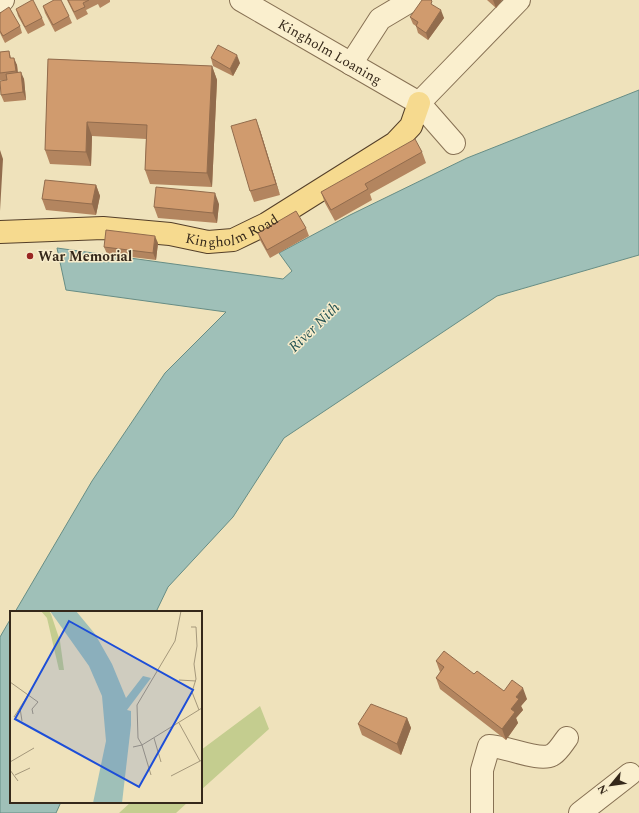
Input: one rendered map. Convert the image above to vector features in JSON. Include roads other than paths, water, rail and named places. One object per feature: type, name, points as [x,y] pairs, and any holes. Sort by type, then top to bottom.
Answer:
[{"type":"main road","name":"Kingholm Road","points":[[0,232],[103,228],[170,234],[208,242],[233,240],[266,224],[396,143],[411,126],[420,103]]},
{"type":"street","name":"Kingholm Loaning","points":[[241,0],[420,103]]},
{"type":"street","points":[[351,64],[380,19],[412,0]]},
{"type":"street","points":[[454,143],[420,103],[519,0]]},
{"type":"street","points":[[482,813],[482,770],[489,746],[500,746],[545,757],[554,754],[566,738]]},
{"type":"street","points":[[580,813],[630,774]]},
{"type":"water","name":"River Nith","points":[[639,90],[639,255],[497,296],[284,438],[233,517],[168,587],[156,611],[16,611],[92,481],[165,373],[226,312],[66,290],[57,248],[283,279],[292,271],[279,253],[350,215],[467,158]]},
{"type":"water","points":[[10,620],[10,803],[61,803],[56,813],[0,813],[0,637]]},
{"type":"place","name":"War Memorial","points":[[30,256]]}]
